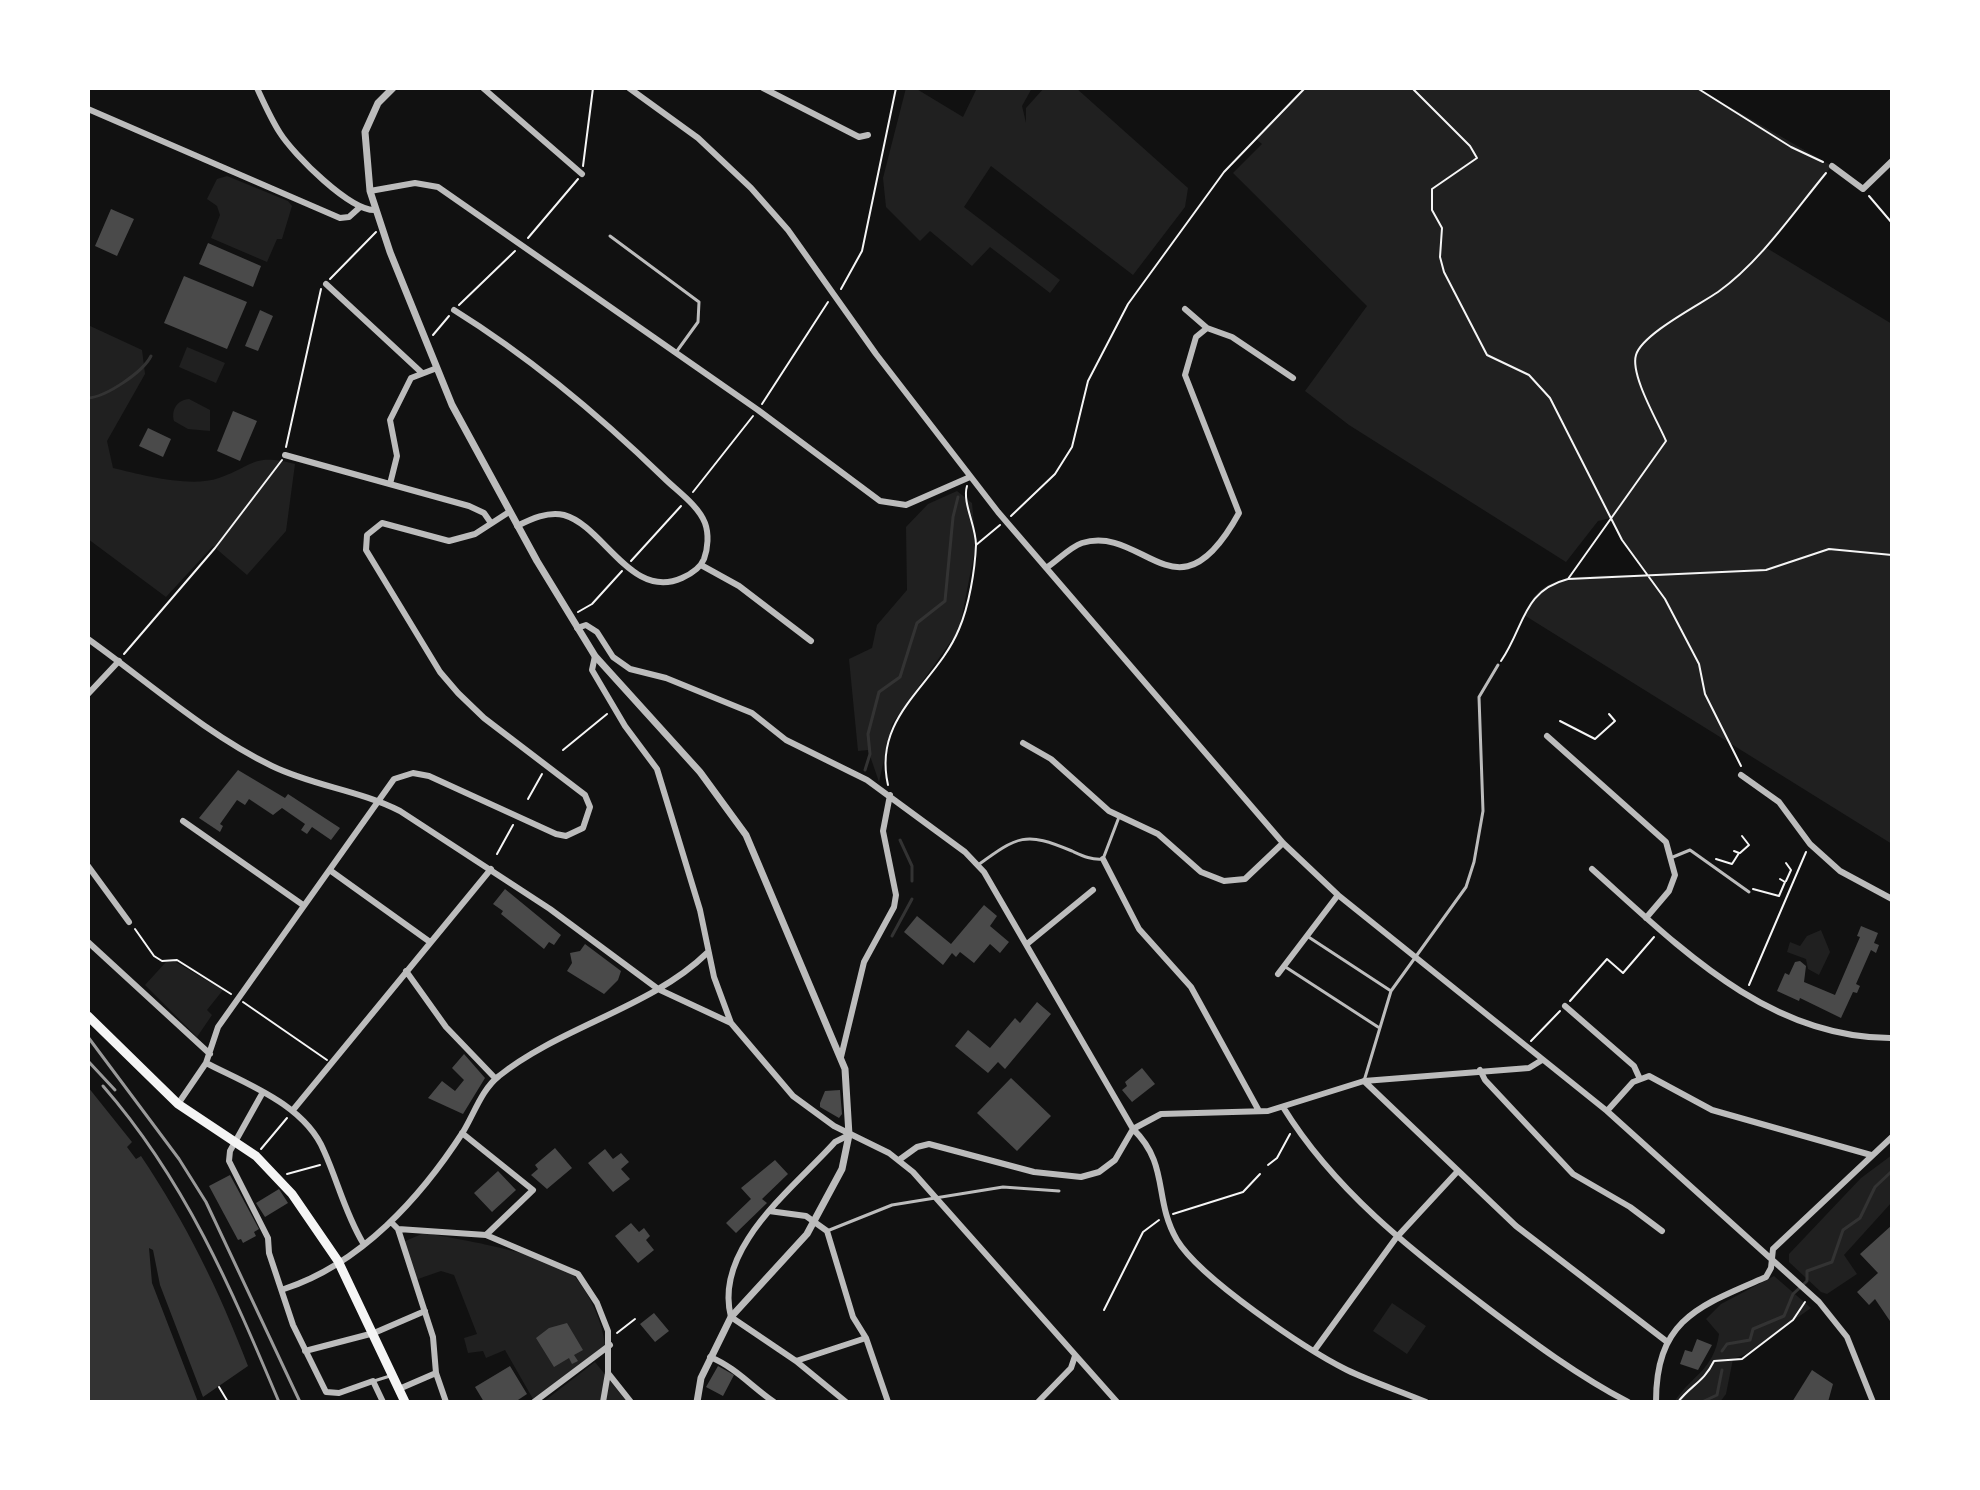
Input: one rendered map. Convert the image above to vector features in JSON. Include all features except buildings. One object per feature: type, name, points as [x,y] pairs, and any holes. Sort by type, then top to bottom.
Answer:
[{"type":"main road","points":[[88,1016],[178,1104],[236,1141],[285,1186],[338,1261],[405,1402]]},
{"type":"street","points":[[257,88],[288,144],[359,208],[375,210]]},
{"type":"street","points":[[393,88],[378,103],[365,132],[370,191],[380,227],[466,433],[517,526],[595,656],[700,772],[746,835],[841,1057],[849,1097],[849,1135],[842,1169],[815,1222],[731,1317],[710,1357],[697,1402]]},
{"type":"street","points":[[483,88],[582,174]]},
{"type":"street","points":[[629,88],[698,138],[769,209],[969,481],[1283,843],[1338,895],[1607,1111],[1819,1302],[1847,1337],[1873,1402]]},
{"type":"street","points":[[763,88],[859,137],[868,135]]},
{"type":"street","points":[[88,109],[340,218],[349,217],[359,208]]},
{"type":"street","points":[[1832,166],[1863,189],[1892,161]]},
{"type":"street","points":[[370,191],[426,183],[676,352],[880,501],[906,505],[969,481]]},
{"type":"street","points":[[326,284],[422,373]]},
{"type":"street","points":[[1185,309],[1207,328],[1232,337],[1293,378]]},
{"type":"street","points":[[454,310],[516,349],[686,500],[706,525],[707,547],[701,565],[686,577],[665,582],[640,575],[626,567],[566,516],[548,514],[517,526]]},
{"type":"street","points":[[1046,568],[1080,544],[1116,545],[1162,565],[1191,566],[1223,542],[1239,513],[1185,375],[1196,337],[1207,328]]},
{"type":"street","points":[[390,484],[397,456],[391,426],[393,410],[411,378],[437,368]]},
{"type":"street","points":[[285,455],[469,506],[484,513],[491,523]]},
{"type":"street","points":[[178,1104],[206,1063],[218,1027],[394,779],[419,773],[556,834],[574,834],[588,819],[590,807],[585,795],[484,718],[440,672],[366,550],[367,535],[382,523],[449,541],[461,540],[509,512]]},
{"type":"street","points":[[701,565],[739,586],[811,641]]},
{"type":"street","points":[[577,628],[586,625],[593,628],[613,657],[630,669],[666,678],[752,713],[786,740],[847,769],[890,795],[965,852],[978,865],[1133,1129],[1156,1159],[1165,1216],[1179,1243],[1204,1269],[1314,1351],[1347,1370],[1426,1402]]},
{"type":"street","points":[[88,639],[246,752],[281,770],[378,800],[491,869],[658,989],[731,1023]]},
{"type":"street","points":[[595,656],[592,670],[614,708],[657,769],[666,792],[700,910],[707,953],[731,1023],[793,1096],[849,1135],[899,1160],[938,1199],[1117,1402]]},
{"type":"street","points":[[88,694],[119,661]]},
{"type":"street","points":[[1547,736],[1666,842],[1673,857],[1675,875],[1669,891],[1646,918]]},
{"type":"street","points":[[1023,743],[1051,759],[1119,817],[1158,834],[1201,872],[1224,881],[1245,879],[1283,843]]},
{"type":"street","points":[[1741,775],[1779,802],[1810,844],[1840,871],[1892,899]]},
{"type":"street","points":[[841,1057],[864,962],[894,907],[896,895],[883,831],[890,795]]},
{"type":"street","points":[[183,821],[303,905]]},
{"type":"street","points":[[1103,859],[1139,929],[1191,987],[1259,1111]]},
{"type":"street","points":[[88,866],[129,922]]},
{"type":"street","points":[[293,1110],[491,869]]},
{"type":"street","points":[[1592,869],[1711,973],[1745,995],[1822,1030],[1859,1038],[1892,1038]]},
{"type":"street","points":[[331,871],[430,942]]},
{"type":"street","points":[[1027,944],[1093,890]]},
{"type":"street","points":[[1278,974],[1338,895]]},
{"type":"street","points":[[88,942],[210,1054]]},
{"type":"street","points":[[284,1289],[338,1261],[391,1222],[422,1191],[495,1078],[658,989],[707,953]]},
{"type":"street","points":[[406,971],[446,1027],[495,1078]]},
{"type":"street","points":[[1565,1006],[1634,1066],[1639,1077]]},
{"type":"street","points":[[899,1160],[917,1147],[929,1144],[1071,1178],[1099,1172],[1115,1160],[1133,1129],[1161,1114],[1259,1111],[1283,1107],[1364,1081],[1529,1068],[1542,1060]]},
{"type":"street","points":[[206,1063],[293,1110],[322,1146],[345,1209],[363,1243]]},
{"type":"street","points":[[1480,1070],[1485,1080],[1573,1174],[1630,1207],[1662,1231]]},
{"type":"street","points":[[1607,1111],[1639,1077]]},
{"type":"street","points":[[1639,1077],[1661,1080],[1712,1110],[1871,1155]]},
{"type":"street","points":[[1364,1081],[1516,1226],[1666,1341]]},
{"type":"street","points":[[263,1092],[236,1141],[229,1161],[268,1238],[269,1253],[284,1289],[293,1325],[326,1392],[339,1393],[373,1381],[383,1402]]},
{"type":"street","points":[[1283,1107],[1295,1126],[1362,1205],[1396,1238],[1514,1328],[1628,1402]]},
{"type":"street","points":[[462,1133],[533,1190],[486,1235]]},
{"type":"street","points":[[846,1402],[796,1361],[731,1317],[728,1302],[733,1265],[744,1243],[769,1211],[835,1142],[849,1135]]},
{"type":"street","points":[[1656,1402],[1666,1341],[1697,1309],[1766,1277],[1771,1268],[1773,1249],[1892,1137]]},
{"type":"street","points":[[1314,1351],[1396,1238],[1457,1172]]},
{"type":"street","points":[[769,1211],[806,1216],[827,1231],[853,1317],[866,1338],[888,1402]]},
{"type":"street","points":[[391,1222],[398,1229],[433,1337],[436,1373],[446,1402]]},
{"type":"street","points":[[398,1229],[486,1235],[578,1274],[597,1303],[610,1342],[603,1402]]},
{"type":"street","points":[[305,1351],[374,1333],[425,1311]]},
{"type":"street","points":[[796,1361],[866,1338]]},
{"type":"street","points":[[534,1402],[610,1342]]},
{"type":"street","points":[[1038,1402],[1071,1368],[1075,1356]]},
{"type":"street","points":[[710,1357],[737,1370],[741,1378],[774,1402]]},
{"type":"street","points":[[399,1389],[436,1373]]},
{"type":"street","points":[[608,1373],[631,1402]]},
{"type":"lane","points":[[610,236],[699,302],[701,312],[698,322],[676,352]]},
{"type":"lane","points":[[1364,1081],[1391,991],[1466,887],[1483,811],[1479,697],[1498,665]]},
{"type":"lane","points":[[978,865],[1011,841],[1027,837],[1043,839],[1091,859],[1103,859],[1119,817]]},
{"type":"lane","points":[[1673,857],[1690,850],[1749,892]]},
{"type":"lane","points":[[1307,936],[1391,991]]},
{"type":"lane","points":[[1284,966],[1378,1027]]},
{"type":"lane","points":[[827,1231],[892,1205],[1003,1187],[1059,1191]]},
{"type":"lane","points":[[373,1381],[393,1376]]},
{"type":"path","points":[[840,290],[862,251],[896,88]]},
{"type":"path","points":[[976,545],[1055,474],[1072,447],[1088,381],[1128,304],[1224,172],[1305,88]]},
{"type":"path","points":[[1412,88],[1470,146],[1477,158],[1442,179],[1432,189],[1430,199],[1442,228],[1440,257],[1454,296],[1487,355],[1529,375],[1542,386],[1622,540],[1650,575],[1699,664],[1705,694],[1728,744],[1741,760],[1741,775]]},
{"type":"path","points":[[1568,579],[1666,441],[1638,379],[1635,357],[1642,343],[1721,289],[1764,247],[1832,166],[1791,147],[1697,88]]},
{"type":"path","points":[[1863,189],[1892,223]]},
{"type":"path","points":[[119,661],[215,548],[285,455],[319,291],[380,227]]},
{"type":"path","points":[[426,340],[522,245]]},
{"type":"path","points":[[626,567],[686,500],[758,410],[831,298]]},
{"type":"path","points":[[890,795],[885,772],[892,724],[959,630],[976,545],[972,512],[965,495],[969,481]]},
{"type":"path","points":[[1498,665],[1537,593],[1552,583],[1568,579],[1766,570],[1829,549],[1892,555]]},
{"type":"path","points":[[578,612],[592,604],[620,573]]},
{"type":"path","points":[[563,750],[614,708]]},
{"type":"path","points":[[1560,721],[1595,739],[1615,721],[1609,714]]},
{"type":"path","points":[[528,799],[542,774]]},
{"type":"path","points":[[497,854],[513,825]]},
{"type":"path","points":[[1707,863],[1716,859],[1727,865],[1732,864],[1749,845],[1742,836]]},
{"type":"path","points":[[1745,995],[1751,972],[1810,844]]},
{"type":"path","points":[[1734,851],[1739,853]]},
{"type":"path","points":[[1749,892],[1754,888],[1771,896],[1779,896],[1791,870],[1786,863]]},
{"type":"path","points":[[1780,879],[1785,882]]},
{"type":"path","points":[[1771,889],[1771,896]]},
{"type":"path","points":[[129,922],[154,956],[162,961],[177,960],[239,998]]},
{"type":"path","points":[[1572,1000],[1607,959],[1623,973],[1660,930]]},
{"type":"path","points":[[246,1003],[268,1015],[329,1062]]},
{"type":"path","points":[[1534,1039],[1565,1006]]},
{"type":"path","points":[[260,1150],[293,1110]]},
{"type":"path","points":[[1268,1165],[1277,1158],[1295,1126]]},
{"type":"path","points":[[285,1174],[328,1162]]},
{"type":"path","points":[[1104,1310],[1143,1232],[1165,1216],[1243,1192],[1260,1174]]},
{"type":"path","points":[[1678,1402],[1688,1389],[1705,1379],[1714,1361],[1742,1359],[1793,1320],[1805,1302]]},
{"type":"path","points":[[610,1342],[635,1319]]},
{"type":"path","points":[[219,1387],[228,1402]]},
{"type":"shaded area","points":[[906,88],[915,88],[963,117],[977,88],[1032,88],[1022,106],[1026,123],[1026,108],[1044,88],[1076,88],[1188,188],[1185,207],[1133,275],[991,166],[964,207],[1060,280],[1050,293],[990,247],[972,266],[930,231],[920,241],[886,207],[883,178]]},
{"type":"shaded area","points":[[1305,88],[1697,88],[1832,166],[1765,247],[1892,324],[1892,844],[1524,615],[1536,594],[1551,584],[1593,576],[1649,575],[1622,540],[1611,518],[1598,521],[1566,562],[1349,425],[1305,391],[1367,306],[1233,173],[1262,144],[1256,139]]},
{"type":"shaded area","points":[[227,176],[288,201],[292,206],[282,239],[277,239],[267,262],[211,238],[220,215],[217,206],[207,199],[217,179]]},
{"type":"shaded area","points":[[88,325],[142,350],[145,374],[107,441],[113,468],[194,482],[219,478],[261,460],[295,464],[286,531],[247,575],[213,546],[166,597],[88,539]]},
{"type":"shaded area","points":[[187,347],[225,363],[216,383],[179,367]]},
{"type":"shaded area","points":[[189,399],[210,410],[210,431],[188,429],[174,421],[176,406]]},
{"type":"shaded area","points":[[957,491],[972,503],[976,545],[959,630],[892,724],[879,782],[868,750],[858,751],[849,659],[872,648],[877,625],[907,590],[906,527],[928,504]]},
{"type":"shaded area","points":[[1821,930],[1830,952],[1819,975],[1808,969],[1806,959],[1787,952],[1790,942],[1800,946],[1807,936]]},
{"type":"shaded area","points":[[174,961],[223,990],[207,1010],[212,1015],[197,1037],[145,985],[166,962]]},
{"type":"shaded area","points":[[88,1087],[132,1142],[127,1147],[136,1159],[141,1156],[173,1206],[213,1284],[248,1366],[203,1397],[160,1285],[153,1250],[149,1248],[152,1283],[198,1402],[88,1402]]},
{"type":"shaded area","points":[[1892,1155],[1892,1202],[1844,1255],[1857,1274],[1827,1294],[1821,1292],[1789,1262],[1789,1254],[1861,1178]]},
{"type":"shaded area","points":[[424,1233],[527,1255],[565,1270],[576,1278],[591,1301],[605,1345],[533,1399],[505,1350],[486,1358],[483,1351],[468,1353],[464,1338],[477,1334],[454,1275],[441,1271],[415,1280],[403,1242]]},
{"type":"shaded area","points":[[1774,1276],[1811,1308],[1746,1354],[1733,1359],[1726,1394],[1720,1402],[1674,1402],[1707,1364],[1716,1346],[1719,1334],[1706,1319],[1721,1304]]},
{"type":"shaded area","points":[[1392,1303],[1426,1326],[1407,1354],[1373,1331]]},
{"type":"shaded area","points":[[595,1362],[627,1402],[543,1402]]},
{"type":"waterway","points":[[88,398],[123,383],[151,356]]},
{"type":"waterway","points":[[865,770],[870,754],[868,734],[879,692],[900,677],[917,623],[945,601],[953,517],[958,497]]},
{"type":"waterway","points":[[900,840],[912,866],[912,881]]},
{"type":"waterway","points":[[892,936],[912,899]]},
{"type":"waterway","points":[[1722,1351],[1727,1344],[1750,1340],[1753,1329],[1784,1316],[1793,1294],[1807,1281],[1807,1271],[1832,1262],[1843,1230],[1860,1218],[1875,1187],[1892,1171]]},
{"type":"waterway","points":[[1702,1402],[1717,1395],[1722,1370]]},
{"type":"railway","points":[[88,1037],[179,1159],[206,1202],[300,1402]]},
{"type":"railway","points":[[88,1061],[115,1090]]},
{"type":"railway","points":[[103,1086],[158,1159],[204,1236],[279,1402]]}]
